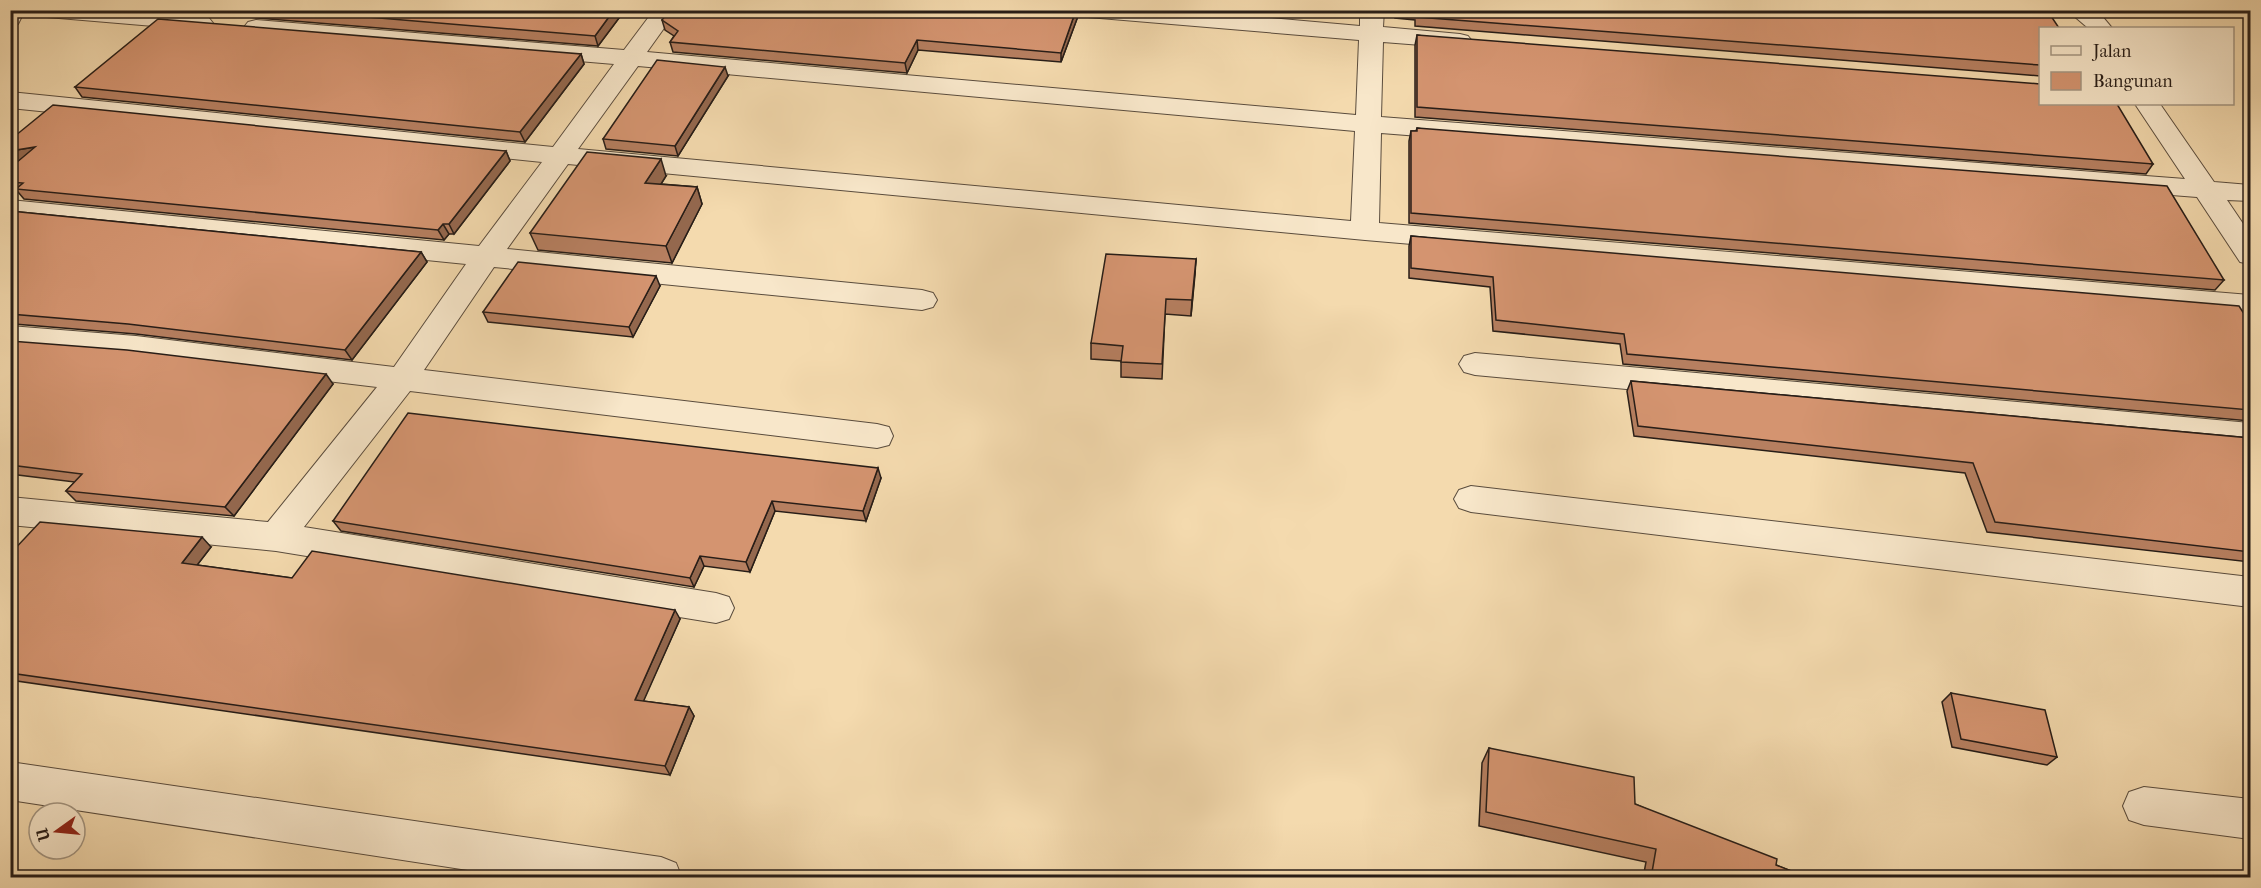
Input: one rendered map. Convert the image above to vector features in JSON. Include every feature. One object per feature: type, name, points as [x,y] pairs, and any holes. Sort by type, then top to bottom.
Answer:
[{"type":"street","points":[[10,19],[14,10]]},
{"type":"street","points":[[47,10],[630,58],[1368,124],[2250,193]]},
{"type":"street","points":[[276,537],[400,380],[666,10]]},
{"type":"street","points":[[1088,10],[1371,22],[1487,43]]},
{"type":"street","points":[[2078,10],[2088,15],[2099,27]]},
{"type":"street","points":[[1365,231],[1371,22]]},
{"type":"street","points":[[10,100],[1365,231],[2250,305]]},
{"type":"street","points":[[2149,105],[2250,255]]},
{"type":"street","points":[[10,209],[922,300]]},
{"type":"street","points":[[10,338],[136,347],[877,436]]},
{"type":"street","points":[[1475,364],[2250,435]]},
{"type":"street","points":[[1471,500],[2250,592]]},
{"type":"street","points":[[10,511],[276,537],[716,608]]},
{"type":"street","points":[[10,781],[661,878]]},
{"type":"street","points":[[2144,806],[2250,819]]},
{"type":"building","points":[[284,10],[614,10],[595,36]]},
{"type":"building","points":[[670,10],[1076,10],[1061,53],[917,40],[905,63],[670,42],[678,31],[662,20]]},
{"type":"building","points":[[1417,10],[2029,10],[2049,13],[2058,27],[2039,27],[2039,65],[1417,17]]},
{"type":"building","points":[[158,19],[581,54],[520,132],[75,87]]},
{"type":"building","points":[[1417,35],[2039,84],[2039,105],[2118,105],[2153,164],[1417,107]]},
{"type":"building","points":[[657,60],[725,67],[675,146],[603,139]]},
{"type":"building","points":[[53,105],[506,151],[449,224],[443,224],[438,230],[16,189],[23,183],[10,182],[10,168],[35,147],[10,151],[10,140]]},
{"type":"building","points":[[1417,128],[2167,186],[2224,280],[1411,213],[1411,131],[1417,131]]},
{"type":"building","points":[[587,152],[661,159],[645,183],[697,187],[666,246],[530,233]]},
{"type":"building","points":[[10,211],[421,252],[345,350],[128,324],[10,314],[10,308],[13,306],[10,306]]},
{"type":"building","points":[[1411,236],[2239,306],[2250,323],[2250,410],[1627,354],[1624,334],[1496,320],[1493,277],[1411,268]]},
{"type":"building","points":[[1106,254],[1196,259],[1192,300],[1166,299],[1162,364],[1121,362],[1123,346],[1091,343]]},
{"type":"building","points":[[518,262],[656,276],[629,327],[483,312]]},
{"type":"building","points":[[10,341],[127,350],[326,374],[225,507],[66,491],[82,474],[10,465]]},
{"type":"building","points":[[1631,381],[2250,438],[2250,552],[1995,522],[1973,463],[1638,426]]},
{"type":"building","points":[[408,413],[878,468],[863,511],[772,501],[746,562],[700,556],[690,578],[333,521]]},
{"type":"building","points":[[40,522],[202,537],[182,563],[292,578],[312,551],[675,610],[635,700],[689,707],[665,766],[10,673],[10,554]]},
{"type":"building","points":[[1951,693],[2045,710],[2057,757],[1961,739]]},
{"type":"building","points":[[1489,748],[1634,777],[1635,804],[1777,859],[1776,865],[1809,878],[1651,878],[1656,849],[1486,812]]}]
